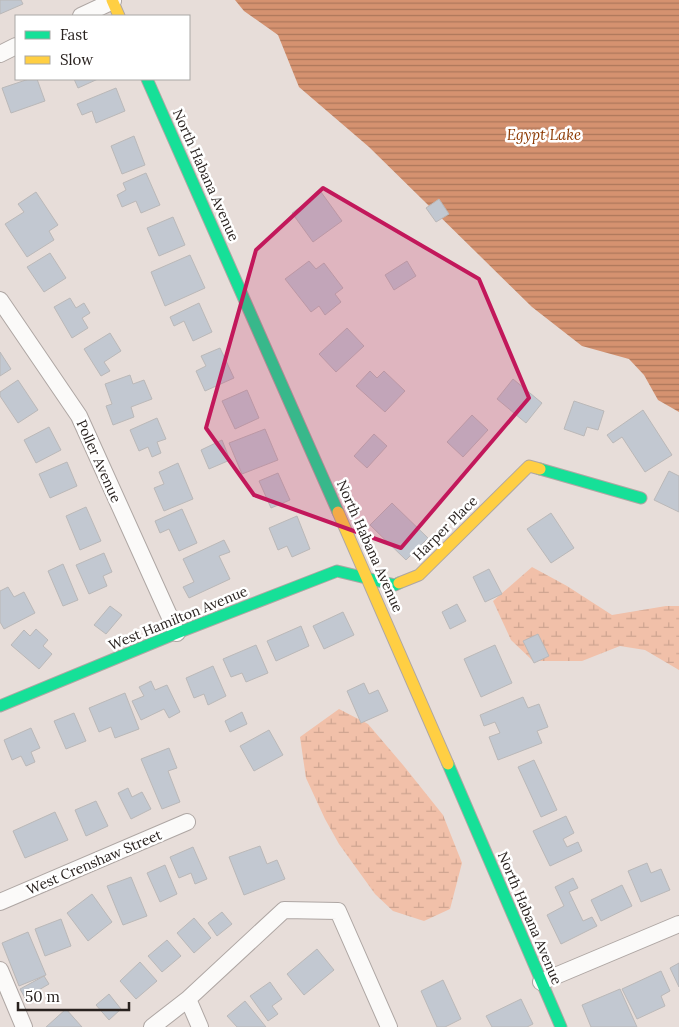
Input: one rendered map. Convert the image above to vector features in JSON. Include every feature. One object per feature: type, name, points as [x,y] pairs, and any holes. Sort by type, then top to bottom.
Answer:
[{"type":"street","points":[[84,15],[115,6]]},
{"type":"street","points":[[0,54],[15,46]]},
{"type":"street","name":"North Habana Avenue","points":[[147,80],[368,579],[561,1027]]},
{"type":"street","name":"Poller Avenue","points":[[0,300],[79,416],[177,633]]},
{"type":"street","name":"Harper Place","points":[[368,579],[395,585],[419,574],[530,466],[642,498]]},
{"type":"street","name":"West Hamilton Avenue","points":[[1,704],[337,571],[368,579]]},
{"type":"street","name":"West Crenshaw Street","points":[[0,902],[187,822]]},
{"type":"street","points":[[152,1027],[188,999],[284,910],[338,911],[389,1027]]},
{"type":"street","points":[[541,982],[679,924]]},
{"type":"street","points":[[0,970],[24,1027]]},
{"type":"street","points":[[188,999],[200,1027]]},
{"type":"highlighted area","points":[[323,188],[479,279],[529,398],[401,548],[254,495],[206,428],[256,250]]},
{"type":"green space","points":[[532,567],[567,586],[612,615],[666,606],[679,606],[679,670],[645,650],[620,646],[582,661],[533,661],[511,640],[493,601]]},
{"type":"green space","points":[[339,709],[368,724],[443,815],[462,863],[450,909],[424,921],[393,911],[375,894],[339,844],[325,819],[306,778],[300,737]]},
{"type":"water","name":"Egypt Lake","points":[[235,0],[679,0],[679,412],[658,400],[644,375],[629,359],[582,346],[532,307],[369,147],[299,87],[278,35],[244,11]]},
{"type":"building","points":[[0,0],[21,0],[23,4],[0,14]]},
{"type":"building","points":[[26,80],[37,80],[45,101],[11,113],[2,88]]},
{"type":"building","points":[[74,80],[96,80],[78,88]]},
{"type":"building","points":[[116,88],[125,111],[96,123],[92,111],[82,115],[77,104]]},
{"type":"building","points":[[134,136],[145,165],[122,174],[111,146]]},
{"type":"building","points":[[146,173],[160,205],[141,213],[136,201],[122,207],[117,195],[126,190],[123,183]]},
{"type":"building","points":[[36,192],[58,225],[49,231],[54,240],[27,257],[5,224],[24,212],[18,204]]},
{"type":"building","points":[[321,192],[342,221],[313,242],[292,213]]},
{"type":"building","points":[[439,199],[449,214],[436,222],[426,208]]},
{"type":"building","points":[[173,217],[185,245],[159,256],[147,228]]},
{"type":"building","points":[[50,253],[66,278],[44,292],[27,267]]},
{"type":"building","points":[[190,255],[205,288],[165,306],[151,272]]},
{"type":"building","points":[[309,261],[316,269],[324,263],[343,288],[335,294],[341,302],[325,315],[319,306],[311,312],[285,279]]},
{"type":"building","points":[[407,261],[416,276],[394,290],[385,275]]},
{"type":"building","points":[[70,298],[76,308],[84,303],[90,313],[82,318],[88,328],[72,338],[54,307]]},
{"type":"building","points":[[199,303],[212,332],[193,341],[184,321],[174,326],[170,317]]},
{"type":"building","points":[[347,328],[364,346],[336,372],[319,354]]},
{"type":"building","points":[[110,333],[121,351],[104,362],[110,371],[101,376],[84,349]]},
{"type":"building","points":[[220,348],[234,378],[205,391],[196,371],[206,366],[201,356]]},
{"type":"building","points":[[0,352],[11,369],[0,376]]},
{"type":"building","points":[[370,371],[377,378],[384,371],[405,391],[385,412],[356,386]]},
{"type":"building","points":[[130,375],[133,384],[144,380],[152,399],[131,407],[134,417],[113,425],[106,406],[112,404],[105,384]]},
{"type":"building","points":[[513,379],[542,403],[526,423],[497,399]]},
{"type":"building","points":[[18,380],[38,410],[18,423],[0,396],[0,392]]},
{"type":"building","points":[[247,390],[259,418],[235,429],[222,401]]},
{"type":"building","points":[[574,401],[604,411],[598,430],[587,427],[584,436],[564,429]]},
{"type":"building","points":[[643,410],[672,455],[645,472],[622,437],[613,443],[607,435]]},
{"type":"building","points":[[472,415],[488,430],[463,457],[447,442]]},
{"type":"building","points":[[157,418],[166,439],[157,442],[161,453],[152,457],[148,447],[139,451],[130,430]]},
{"type":"building","points":[[49,427],[61,450],[36,463],[24,440]]},
{"type":"building","points":[[265,429],[278,460],[242,474],[229,443]]},
{"type":"building","points":[[374,434],[387,446],[367,468],[354,456]]},
{"type":"building","points":[[222,440],[230,460],[209,469],[201,450]]},
{"type":"building","points":[[67,462],[77,486],[50,498],[39,474]]},
{"type":"building","points":[[178,463],[193,499],[164,511],[154,488],[164,484],[159,472]]},
{"type":"building","points":[[669,471],[679,476],[679,512],[654,500]]},
{"type":"building","points":[[278,473],[290,500],[271,508],[259,481]]},
{"type":"building","points":[[392,503],[428,538],[406,560],[370,525]]},
{"type":"building","points":[[86,507],[101,541],[80,550],[66,516]]},
{"type":"building","points":[[182,509],[197,543],[179,551],[169,529],[160,533],[155,521]]},
{"type":"building","points":[[551,513],[574,548],[551,563],[527,529]]},
{"type":"building","points":[[297,516],[310,549],[292,557],[287,546],[278,550],[269,528]]},
{"type":"building","points":[[224,540],[230,552],[219,556],[230,579],[189,598],[183,587],[194,582],[183,559]]},
{"type":"building","points":[[104,553],[112,572],[103,576],[107,586],[89,594],[76,565]]},
{"type":"building","points":[[63,564],[78,600],[63,606],[48,571]]},
{"type":"building","points":[[489,569],[502,594],[485,602],[473,577]]},
{"type":"building","points":[[8,587],[14,597],[24,592],[35,613],[4,629],[0,622],[0,591]]},
{"type":"building","points":[[457,604],[466,621],[450,629],[442,612]]},
{"type":"building","points":[[110,606],[122,615],[106,634],[94,625]]},
{"type":"building","points":[[343,612],[354,635],[324,649],[313,626]]},
{"type":"building","points":[[301,626],[309,646],[276,661],[267,641]]},
{"type":"building","points":[[36,629],[48,640],[43,646],[52,654],[39,669],[11,645],[24,630],[30,636]]},
{"type":"building","points":[[538,634],[549,656],[534,663],[523,641]]},
{"type":"building","points":[[256,645],[268,673],[246,682],[242,673],[231,677],[223,659]]},
{"type":"building","points":[[495,645],[512,683],[481,697],[464,659]]},
{"type":"building","points":[[213,666],[226,696],[208,705],[204,694],[194,698],[186,678]]},
{"type":"building","points":[[151,681],[155,690],[167,685],[180,712],[169,718],[164,709],[141,720],[132,701],[144,696],[139,687]]},
{"type":"building","points":[[364,683],[369,694],[378,690],[388,711],[361,723],[347,691]]},
{"type":"building","points":[[125,693],[139,729],[115,738],[111,727],[99,732],[89,708]]},
{"type":"building","points":[[523,697],[528,708],[539,704],[548,727],[537,731],[542,743],[498,760],[489,737],[500,733],[495,722],[484,726],[480,715]]},
{"type":"building","points":[[242,712],[247,724],[230,732],[225,721]]},
{"type":"building","points":[[74,713],[86,741],[66,749],[54,721]]},
{"type":"building","points":[[31,728],[40,748],[31,752],[35,762],[26,766],[21,756],[12,760],[4,740]]},
{"type":"building","points":[[269,730],[283,755],[254,771],[240,746]]},
{"type":"building","points":[[169,748],[177,768],[168,771],[180,802],[162,809],[141,759]]},
{"type":"building","points":[[534,760],[557,810],[541,817],[518,767]]},
{"type":"building","points":[[128,788],[132,797],[142,792],[151,809],[131,819],[118,793]]},
{"type":"building","points":[[96,801],[108,826],[86,836],[75,810]]},
{"type":"building","points":[[55,812],[68,840],[25,858],[13,831]]},
{"type":"building","points":[[566,816],[574,833],[563,839],[567,847],[578,842],[582,851],[550,866],[533,831]]},
{"type":"building","points":[[260,846],[267,864],[277,860],[285,879],[244,895],[229,857]]},
{"type":"building","points":[[193,847],[207,879],[195,884],[191,873],[179,878],[170,857]]},
{"type":"building","points":[[647,863],[651,873],[661,869],[670,890],[641,902],[628,871]]},
{"type":"building","points":[[165,865],[177,894],[160,902],[147,873]]},
{"type":"building","points":[[131,877],[147,916],[123,925],[107,886]]},
{"type":"building","points":[[573,878],[578,888],[569,892],[583,921],[592,917],[597,926],[561,944],[547,915],[564,906],[555,887]]},
{"type":"building","points":[[622,885],[632,906],[601,921],[591,900]]},
{"type":"building","points":[[92,894],[112,922],[88,941],[67,913]]},
{"type":"building","points":[[222,912],[232,924],[217,936],[208,923]]},
{"type":"building","points":[[194,918],[211,938],[194,953],[177,933]]},
{"type":"building","points":[[61,919],[71,946],[45,956],[35,929]]},
{"type":"building","points":[[28,932],[46,975],[19,986],[2,943]]},
{"type":"building","points":[[167,940],[181,956],[162,972],[148,956]]},
{"type":"building","points":[[317,949],[334,970],[304,995],[287,974]]},
{"type":"building","points":[[140,962],[157,981],[136,999],[120,981]]},
{"type":"building","points":[[679,963],[679,987],[670,968]]},
{"type":"building","points":[[661,971],[670,991],[661,996],[665,1006],[637,1019],[622,989]]},
{"type":"building","points":[[44,976],[49,984],[25,998],[20,989]]},
{"type":"building","points":[[443,980],[461,1019],[445,1027],[437,1027],[421,991]]},
{"type":"building","points":[[270,982],[282,999],[272,1006],[278,1014],[268,1021],[250,996]]},
{"type":"building","points":[[620,989],[637,1027],[591,1027],[582,1005]]},
{"type":"building","points":[[109,994],[121,1009],[109,1020],[96,1005]]},
{"type":"building","points":[[521,999],[533,1024],[527,1027],[492,1027],[486,1016]]},
{"type":"building","points":[[245,1001],[266,1027],[237,1027],[227,1016]]},
{"type":"building","points":[[66,1009],[82,1027],[46,1027]]},
{"type":"traffic: fast","points":[[147,80],[338,512]]},
{"type":"traffic: fast","points":[[540,469],[641,498]]},
{"type":"traffic: fast","points":[[0,706],[177,633],[337,571],[395,585],[399,583]]},
{"type":"traffic: fast","points":[[448,764],[561,1027]]},
{"type":"traffic: slow","points":[[112,0],[119,15]]},
{"type":"traffic: slow","points":[[399,583],[419,575],[529,466],[540,469]]},
{"type":"traffic: slow","points":[[338,512],[448,764]]}]
